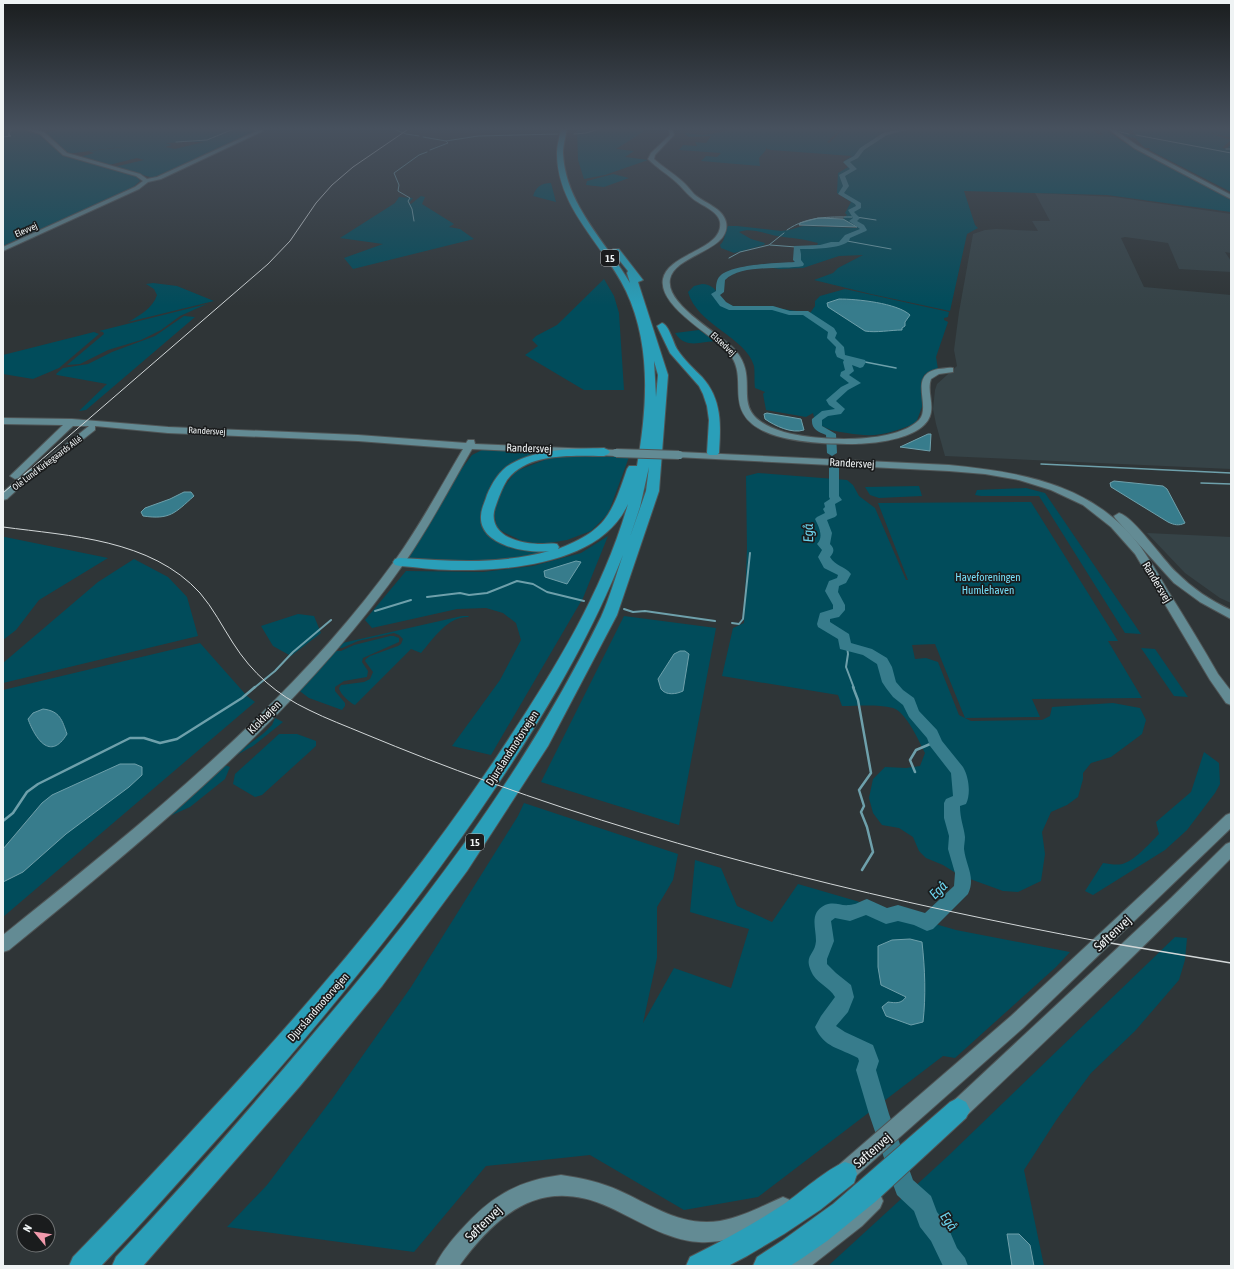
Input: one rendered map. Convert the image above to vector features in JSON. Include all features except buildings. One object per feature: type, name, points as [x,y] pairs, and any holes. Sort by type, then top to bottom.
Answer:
[{"type":"highway","name":"Djurslandmotorvejen","points":[[82,1266],[243,1094],[370,946],[461,824],[503,763],[565,662],[613,562],[625,529],[641,473],[649,424],[651,394],[646,343],[640,317],[631,294],[612,260],[576,209],[566,187]]},
{"type":"highway","name":"15","points":[[574,187],[584,208],[605,237]]},
{"type":"highway","name":"Djurslandmotorvejen","points":[[125,1266],[264,1110],[391,958],[436,898],[524,770],[574,686],[608,619],[626,577],[650,505],[657,475],[665,414],[662,362],[652,319],[637,284],[614,248],[634,271],[650,299]]},
{"type":"highway","points":[[658,315],[673,352],[699,380],[711,399],[714,410],[713,455]]},
{"type":"highway","points":[[396,562],[475,566],[514,562],[561,552],[583,543],[599,534],[610,524],[617,514],[637,455],[651,394]]},
{"type":"highway","points":[[612,451],[565,453],[544,456],[523,462],[514,467],[502,478],[495,491],[487,518],[490,528],[498,537],[521,546],[536,548],[556,547],[579,541],[594,533],[607,523],[620,505]]},
{"type":"highway","points":[[766,1266],[860,1206],[958,1110]]},
{"type":"highway","points":[[699,1266],[727,1253],[785,1219],[817,1197],[845,1173]]},
{"type":"street","name":"Elevvej","points":[[3,249],[138,187]]},
{"type":"street","name":"Elstedvej","points":[[685,187],[692,196],[719,214],[722,219],[724,229],[712,243],[681,262],[670,272],[666,284],[670,296],[679,307],[728,347],[736,357],[742,367],[744,406],[750,419],[760,426],[779,434],[796,438],[864,442],[899,436],[914,429],[923,422],[927,413],[926,380],[934,373],[950,370]]},
{"type":"street","points":[[1212,187],[1231,197]]},
{"type":"street","name":"Randersvej","points":[[3,422],[999,468],[1048,480],[1075,490],[1116,514],[1135,531],[1165,568],[1179,581],[1231,615]]},
{"type":"street","name":"Ole Lund Kirkegaards Allé","points":[[3,487],[70,425]]},
{"type":"street","name":"Ole Lund Kirkegaards Allé","points":[[3,497],[28,475],[45,465],[88,426]]},
{"type":"street","name":"Randersvej","points":[[467,444],[612,451]]},
{"type":"street","name":"Klokhøjen","points":[[3,945],[177,800],[241,740],[329,649],[396,562],[467,444]]},
{"type":"street","name":"Randersvej","points":[[713,455],[977,470],[1020,477],[1074,497],[1105,515],[1128,536],[1140,553],[1214,677],[1231,700]]},
{"type":"street","name":"Klokhøjen","points":[[3,934],[109,848],[232,738],[322,647],[396,562]]},
{"type":"street","name":"Søftenvej","points":[[446,1266],[469,1234],[486,1216],[501,1204],[528,1190],[560,1185],[594,1190],[677,1228],[696,1232],[715,1232],[732,1229],[754,1222],[845,1173],[1091,954],[1231,819]]},
{"type":"street","name":"Søftenvej","points":[[958,1110],[1037,1038],[1177,903],[1231,848]]},
{"type":"street","points":[[793,1266],[829,1240],[860,1206]]},
{"type":"shaded area","points":[[1035,193],[1114,197],[1231,214],[1231,253],[1225,252],[1231,261],[1231,272],[1179,269],[1168,243],[1125,237],[1121,238],[1144,287],[1231,295],[1231,469],[945,456],[933,409],[935,390],[937,384],[957,366],[954,350],[959,312],[973,234],[985,230],[996,229],[1038,231],[1032,221],[1050,221]]},
{"type":"shaded area","points":[[818,218],[843,219],[857,227],[799,225],[800,223]]},
{"type":"shaded area","points":[[839,299],[866,301],[896,307],[910,315],[902,330],[869,332],[865,331],[828,307],[827,303]]},
{"type":"shaded area","points":[[767,413],[801,419],[804,430],[794,431],[779,427],[765,419],[764,414]]},
{"type":"shaded area","points":[[931,434],[930,451],[900,447]]},
{"type":"shaded area","points":[[1114,481],[1163,486],[1167,489],[1185,523],[1176,525],[1168,522],[1111,487],[1110,483]]},
{"type":"shaded area","points":[[184,492],[191,492],[194,496],[172,514],[160,517],[143,516],[141,512],[145,508]]},
{"type":"shaded area","points":[[1147,533],[1231,537],[1231,603],[1220,598],[1185,573]]},
{"type":"shaded area","points":[[576,561],[581,562],[567,584],[545,577],[544,571]]},
{"type":"shaded area","points":[[680,651],[685,651],[689,654],[683,691],[675,694],[669,694],[661,689],[658,679],[674,654]]},
{"type":"shaded area","points":[[43,709],[49,710],[60,717],[67,734],[61,742],[55,746],[49,747],[39,739],[28,719],[33,713]]},
{"type":"shaded area","points":[[120,764],[135,764],[142,767],[142,775],[129,787],[66,834],[23,872],[3,882],[3,849],[42,803],[52,795]]},
{"type":"shaded area","points":[[910,939],[922,942],[925,982],[923,1022],[911,1025],[886,1016],[882,1007],[888,1002],[900,1002],[906,997],[881,985],[878,967],[878,946],[892,940]]},
{"type":"shaded area","points":[[1007,1234],[1019,1234],[1030,1245],[1034,1266],[1012,1266]]},
{"type":"green space","points":[[3,187],[133,187],[132,188],[3,246]]},
{"type":"green space","points":[[538,187],[552,187],[556,202],[533,196]]},
{"type":"green space","points":[[837,187],[1210,187],[1231,198],[1231,212],[1107,195],[964,191],[975,225],[978,228],[967,234],[950,311],[814,280],[833,273],[838,268],[863,255],[839,256],[803,268],[780,269],[759,266],[762,264],[792,263],[794,262],[799,247],[817,245],[818,243],[748,230],[739,232],[751,239],[765,243],[764,245],[734,253],[721,248],[720,245],[723,241],[728,226],[781,231],[803,226],[858,228],[845,221],[843,218],[847,215],[845,213],[851,202],[837,193]]},
{"type":"green space","points":[[1222,187],[1231,187],[1231,192]]},
{"type":"green space","points":[[421,196],[425,197],[422,204],[454,224],[449,227],[460,229],[474,239],[353,269],[344,258],[383,244],[340,238],[395,203],[399,197],[413,198],[409,203],[411,204]]},
{"type":"green space","points":[[604,279],[614,296],[619,313],[624,390],[584,390],[525,355],[538,346],[532,340],[536,336],[557,325]]},
{"type":"green space","points":[[153,283],[177,286],[214,301],[128,322],[145,311],[155,300],[157,295],[154,289],[146,284]]},
{"type":"green space","points":[[702,284],[712,287],[727,304],[737,307],[770,307],[810,313],[815,306],[815,301],[820,296],[845,289],[949,312],[948,317],[944,318],[944,320],[948,322],[936,357],[938,369],[924,375],[922,387],[923,404],[916,423],[882,434],[866,435],[830,430],[815,421],[813,413],[806,417],[766,410],[763,394],[765,392],[755,388],[754,366],[749,356],[742,347],[701,313],[693,303],[688,292],[694,286]]},
{"type":"green space","points":[[207,304],[180,316],[161,330],[141,340],[108,350],[80,364],[67,365],[104,334],[103,332],[99,331]]},
{"type":"green space","points":[[184,316],[195,317],[86,410],[79,411],[107,384],[56,374],[63,368],[88,364],[112,352],[155,336]]},
{"type":"green space","points":[[699,330],[716,341],[688,343],[679,338],[675,333]]},
{"type":"green space","points":[[94,332],[99,334],[59,368],[33,379],[3,374],[3,355]]},
{"type":"green space","points":[[482,450],[565,450],[532,457],[497,481],[489,534],[536,550],[559,549],[522,558],[499,561],[456,562],[413,560],[410,558],[410,554],[460,471],[472,455]]},
{"type":"green space","points":[[576,456],[629,457],[608,514],[591,531],[567,540],[543,544],[524,542],[497,529],[494,513],[501,491],[516,471],[550,458]]},
{"type":"green space","name":"Haveforeningen Humlehaven","points":[[758,473],[847,480],[853,485],[859,496],[875,508],[906,580],[908,580],[878,503],[1031,502],[1118,641],[1108,641],[1142,698],[1032,699],[1040,717],[965,718],[971,721],[1042,720],[1050,716],[1052,707],[1113,703],[1140,708],[1146,720],[1142,734],[1111,757],[1091,763],[1083,773],[1083,779],[1078,797],[1067,805],[1051,812],[1042,832],[1045,854],[1041,881],[1018,892],[1003,891],[959,875],[943,865],[926,858],[919,851],[913,837],[899,828],[882,825],[873,813],[869,798],[873,779],[885,767],[906,768],[920,766],[925,753],[912,728],[903,715],[898,711],[893,708],[881,706],[842,706],[838,695],[722,676],[733,628],[744,623],[747,548],[746,476]],"holes":[[[935,644],[965,718],[959,715],[938,662],[926,658],[915,659],[912,645]]]},
{"type":"green space","points":[[919,486],[922,496],[879,498],[870,495],[865,487]]},
{"type":"green space","points":[[1026,488],[1045,493],[1141,634],[1125,633],[1039,496],[975,495],[977,490]]},
{"type":"green space","points":[[608,536],[583,598],[491,755],[452,746],[500,680],[521,640],[516,623],[503,613],[486,608],[457,609],[372,628],[365,620],[406,571],[483,572],[533,566],[581,553]]},
{"type":"green space","points":[[3,537],[108,558],[39,600],[16,630],[3,640]]},
{"type":"green space","points":[[134,559],[168,577],[187,597],[198,636],[3,683],[3,663],[98,582]]},
{"type":"green space","points":[[298,614],[314,616],[321,633],[291,656],[273,646],[261,626]]},
{"type":"green space","points":[[462,616],[469,616],[447,624],[421,653],[411,649],[355,705],[341,693],[339,688],[341,685],[364,682],[370,679],[373,672],[365,661],[366,659],[370,656],[398,646],[401,644],[403,639],[394,633],[358,641],[342,648],[335,648],[338,644]]},
{"type":"green space","points":[[624,616],[716,628],[679,825],[541,782]]},
{"type":"green space","points":[[390,636],[399,638],[399,642],[363,658],[362,662],[368,671],[367,677],[344,681],[335,687],[335,691],[345,703],[342,710],[309,698],[297,689],[333,651],[341,651],[354,645]]},
{"type":"green space","points":[[200,643],[247,696],[255,702],[3,917],[3,882],[23,872],[66,834],[42,803],[3,849],[3,690]]},
{"type":"green space","points":[[1141,648],[1155,649],[1188,697],[1174,696]]},
{"type":"green space","points":[[275,718],[283,722],[253,746],[228,760],[264,733],[272,725]]},
{"type":"green space","points":[[279,734],[297,734],[316,741],[316,746],[262,795],[255,797],[233,784],[235,774]]},
{"type":"green space","points":[[1204,752],[1219,763],[1220,784],[1187,830],[1165,850],[1093,895],[1085,891],[1103,863],[1123,864],[1129,861],[1159,834],[1156,822],[1191,792]]},
{"type":"green space","points":[[225,765],[230,767],[225,779],[190,807],[170,816]]},
{"type":"green space","points":[[524,803],[678,854],[673,880],[657,907],[657,958],[643,1023],[674,968],[731,988],[749,929],[690,912],[695,860],[721,868],[737,906],[772,922],[798,884],[956,930],[1070,952],[1056,967],[955,1058],[943,1056],[758,1197],[684,1210],[590,1155],[486,1166],[414,1252],[227,1227],[267,1185],[332,1099],[411,987],[518,816]]},
{"type":"green space","points":[[1175,937],[1187,938],[1185,960],[1179,980],[1135,1031],[1091,1073],[1057,1119],[1024,1170],[1044,1266],[1034,1266],[1030,1245],[1019,1234],[1008,1234],[1012,1266],[961,1266],[938,1222],[930,1228],[950,1266],[828,1266],[948,1156]]},
{"type":"waterway","points":[[399,187],[398,191],[410,198],[408,201],[412,209],[414,221]]},
{"type":"waterway","name":"Egå","points":[[758,267],[800,264],[797,260],[798,254],[796,247],[820,247],[831,244],[841,244],[847,240],[846,238],[864,230],[862,226],[852,221],[857,218],[851,210],[859,207],[858,203],[841,194],[845,187]]},
{"type":"waterway","points":[[787,230],[802,222],[818,218],[852,217]]},
{"type":"waterway","points":[[856,217],[876,220]]},
{"type":"waterway","points":[[729,258],[740,252],[769,245],[784,233]]},
{"type":"waterway","points":[[847,241],[891,249]]},
{"type":"waterway","points":[[770,245],[796,247]]},
{"type":"waterway","name":"Egå","points":[[754,268],[736,271],[723,277],[721,280],[720,292],[715,294],[723,304],[732,308],[773,308],[789,313],[805,313],[831,330],[833,333],[831,338],[840,347],[839,352],[841,357],[862,362],[860,365],[847,362],[850,371],[844,374],[844,376],[856,383],[845,388],[831,400],[832,403],[840,409],[838,412],[825,413],[817,419],[818,428],[831,434],[832,453]]},
{"type":"waterway","points":[[860,361],[896,368]]},
{"type":"waterway","points":[[1041,464],[1231,473]]},
{"type":"waterway","name":"Egå","points":[[834,468],[834,497],[837,500],[829,503],[831,507],[829,509],[831,515],[821,519],[826,533],[825,543],[823,544],[828,549],[828,552],[824,557],[828,565],[845,574],[842,580],[833,584],[833,590],[831,591],[839,605],[839,610],[835,614],[824,616],[823,624],[844,637],[845,646],[868,652],[882,661],[891,685],[898,694],[909,702],[914,714],[932,734],[935,742],[958,771],[961,790],[960,800],[952,803],[952,818],[957,836],[956,849],[963,873],[962,889],[927,923],[918,918],[898,913],[886,916],[867,907],[850,913],[834,910],[825,916],[822,923],[825,941],[817,962],[820,969],[826,976],[844,991],[841,1006],[825,1027],[833,1036],[866,1052],[869,1061],[866,1070],[879,1114],[905,1187],[923,1204],[928,1219],[939,1233],[948,1254],[957,1266]]},
{"type":"waterway","points":[[1201,483],[1231,484]]},
{"type":"waterway","points":[[732,623],[739,624],[743,619],[750,553]]},
{"type":"waterway","points":[[427,597],[460,593],[469,595],[487,593],[517,581],[533,584],[547,592],[584,601]]},
{"type":"waterway","points":[[375,611],[411,600]]},
{"type":"waterway","points":[[624,609],[633,612],[645,611],[715,621]]},
{"type":"waterway","points":[[254,688],[331,620]]},
{"type":"waterway","points":[[847,646],[848,654],[846,667],[854,688]]},
{"type":"waterway","points":[[3,821],[13,813],[27,792],[38,784],[130,738],[144,738],[160,743],[177,739],[242,698],[255,687]]},
{"type":"waterway","points":[[853,687],[858,700],[871,773],[859,790],[864,806],[861,812],[867,827],[873,852],[862,870]]},
{"type":"waterway","points":[[915,772],[910,760],[916,750],[935,742]]},
{"type":"tram line","points":[[3,493],[268,264],[290,241],[316,203],[330,187]]},
{"type":"tram line","points":[[3,527],[108,543],[134,551],[158,561],[180,575],[200,593],[240,654],[248,664],[276,690],[297,704],[323,716],[442,765],[564,808],[716,854],[792,874],[947,911],[1103,942]]},
{"type":"tram line","points":[[1098,941],[1231,963]]}]
